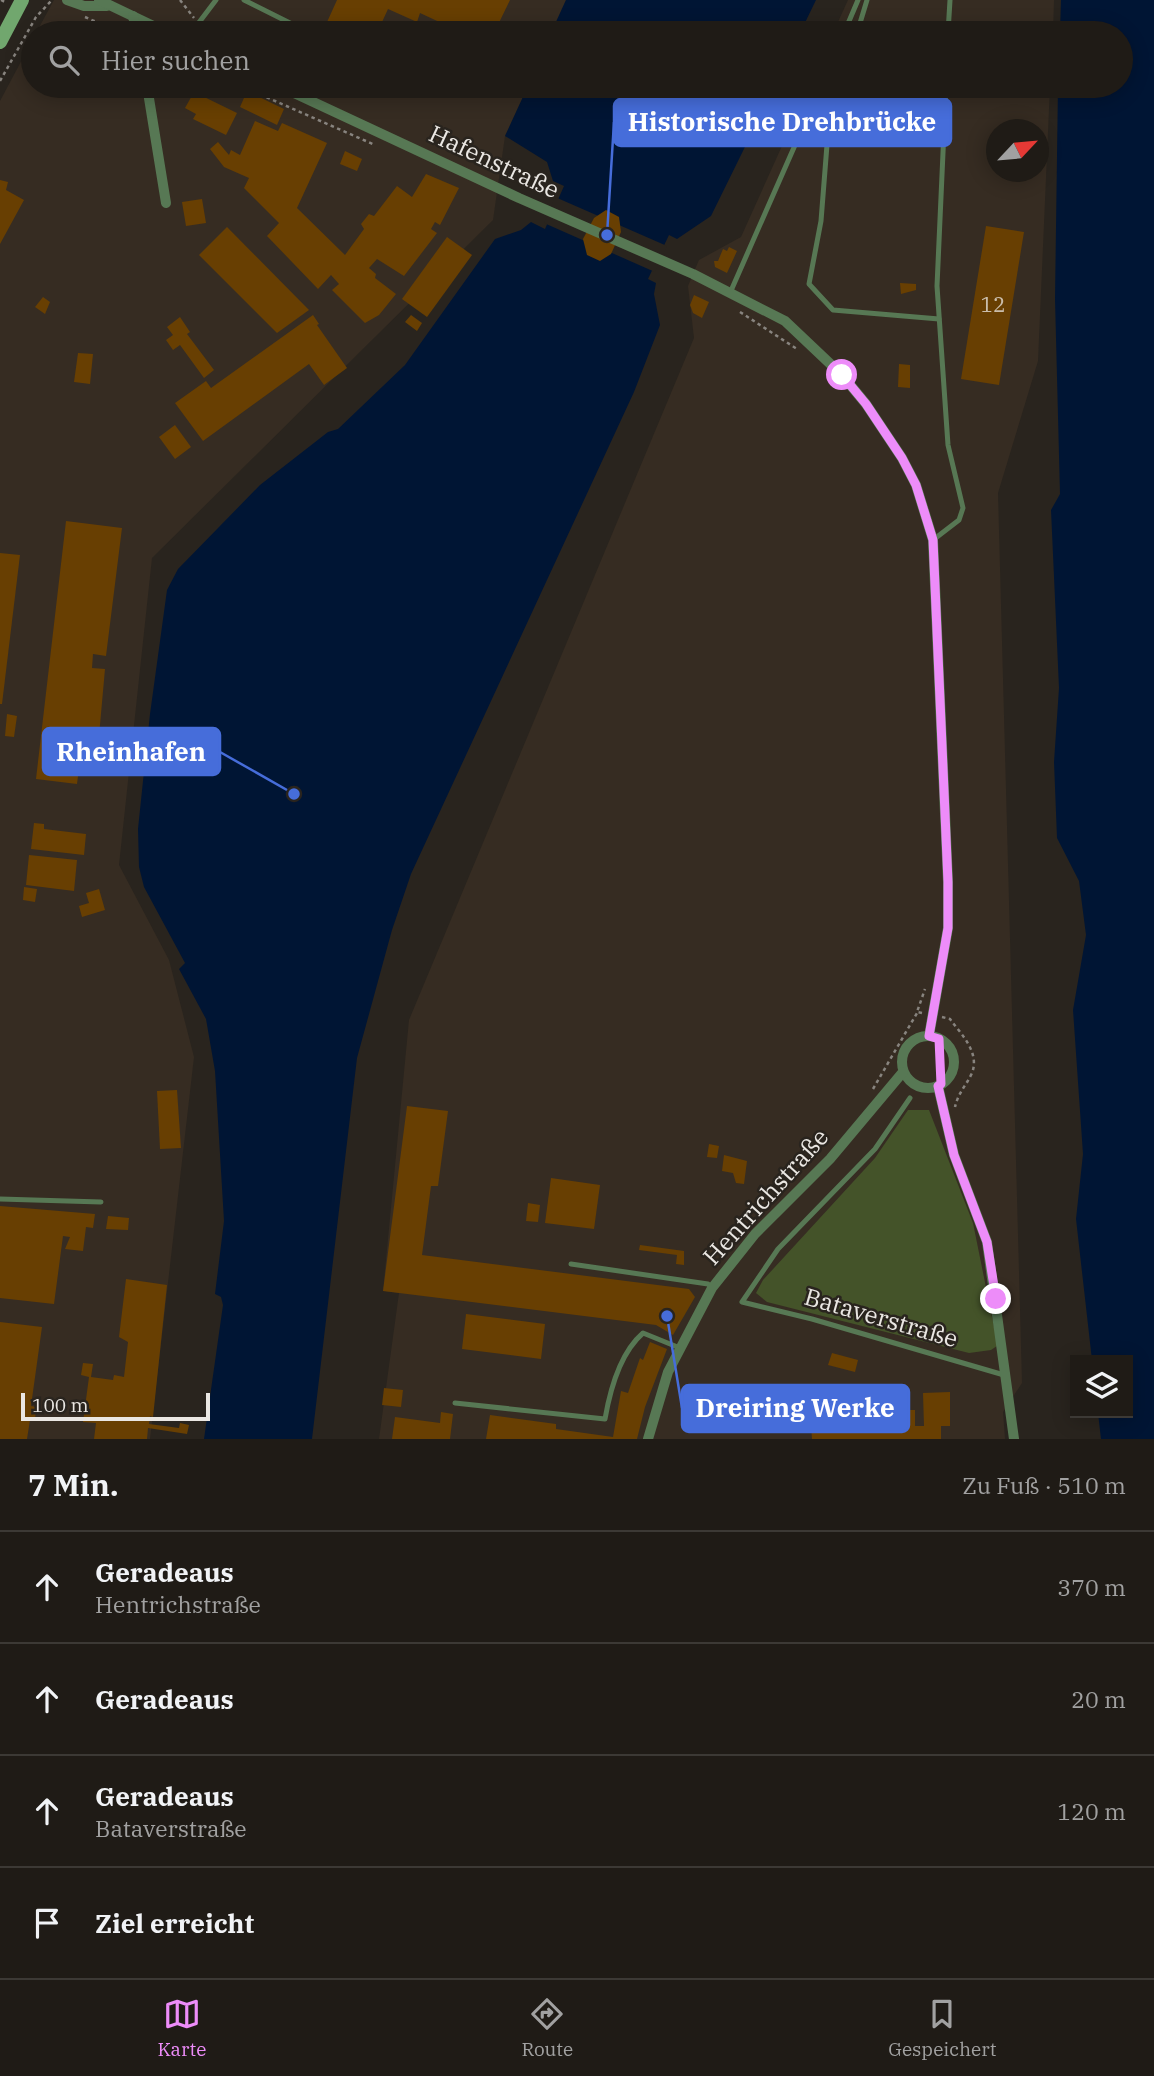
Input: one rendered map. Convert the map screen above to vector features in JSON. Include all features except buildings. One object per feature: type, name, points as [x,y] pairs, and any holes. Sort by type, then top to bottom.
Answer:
[{"type":"main road","points":[[0,42],[22,0]]},
{"type":"street","points":[[66,0],[84,6],[103,3],[143,21]]},
{"type":"street","points":[[133,16],[134,21]]},
{"type":"street","points":[[149,98],[166,203]]},
{"type":"street","name":"Hafenstraße","points":[[305,98],[730,293]]},
{"type":"street","points":[[730,293],[785,321],[842,375],[866,404],[916,485],[933,540],[948,882],[948,928],[933,1015],[934,1037],[950,1048],[954,1060],[950,1076],[939,1085],[915,1085],[903,1072]]},
{"type":"street","name":"Hentrichstraße","points":[[648,1439],[665,1383],[712,1288],[755,1234],[830,1159],[903,1072],[902,1058],[912,1041],[934,1037]]},
{"type":"street","points":[[939,1085],[954,1155],[987,1242],[1014,1439]]},
{"type":"lane","points":[[200,21],[216,0]]},
{"type":"lane","points":[[244,0],[286,21]]},
{"type":"lane","points":[[849,21],[858,0]]},
{"type":"lane","points":[[861,21],[867,0]]},
{"type":"lane","points":[[949,21],[950,0]]},
{"type":"lane","points":[[730,293],[816,98]]},
{"type":"lane","points":[[831,98],[821,221],[808,284],[833,310],[939,319]]},
{"type":"lane","points":[[933,540],[959,520],[963,508],[948,445],[937,286],[945,98]]},
{"type":"lane","name":"Bataverstraße","points":[[910,1098],[875,1149],[778,1249],[742,1302],[812,1319],[1007,1376]]},
{"type":"lane","points":[[0,1199],[101,1202]]},
{"type":"lane","points":[[571,1264],[708,1284],[712,1288]]},
{"type":"lane","points":[[455,1403],[605,1419],[610,1391],[634,1341],[643,1333],[680,1348]]},
{"type":"path","points":[[34,21],[52,0]]},
{"type":"path","points":[[180,0],[196,21]]},
{"type":"path","points":[[0,80],[21,43]]},
{"type":"path","points":[[734,309],[804,354]]},
{"type":"path","points":[[870,1093],[918,1012],[925,987]]},
{"type":"path","points":[[918,1012],[950,1019],[971,1049],[974,1066],[971,1076],[960,1088],[955,1108],[956,1118]]},
{"type":"path","points":[[997,1305],[1009,1301],[1003,1276]]},
{"type":"shaded area","points":[[54,0],[566,0],[556,21],[43,21]]},
{"type":"shaded area","points":[[848,0],[1054,0],[1053,21],[838,21]]},
{"type":"shaded area","points":[[21,62],[21,98],[522,98],[505,136],[493,220],[152,558],[119,865],[169,960],[194,1057],[150,1439],[0,1439],[0,101]]},
{"type":"shaded area","points":[[804,98],[1049,98],[1049,119],[986,119],[986,182],[1046,182],[1038,361],[998,493],[1022,1383],[1003,1412],[1005,1439],[379,1439],[399,1293],[383,1291],[409,1020],[694,338],[688,286],[699,260],[741,237]]},
{"type":"green space","points":[[908,1110],[929,1110],[973,1223],[997,1346],[991,1350],[969,1353],[767,1302],[756,1293],[763,1280],[875,1158]]},
{"type":"water","points":[[566,0],[816,0],[806,21],[556,21]]},
{"type":"water","points":[[1061,0],[1154,0],[1154,1439],[1101,1439],[1099,1418],[1133,1418],[1133,1355],[1091,1355],[1076,1219],[1083,1154],[1073,1010],[1086,935],[1079,881],[1057,838],[1054,762],[1059,688],[1051,510],[1060,494],[1055,299],[1058,98],[1133,98],[1133,21],[1060,21]]},
{"type":"water","points":[[522,98],[769,98],[711,216],[677,239],[669,235],[648,279],[656,283],[654,294],[660,325],[634,392],[411,874],[392,930],[357,1058],[312,1439],[204,1439],[223,1305],[221,1297],[215,1294],[224,1221],[215,1071],[206,1019],[179,969],[185,963],[144,887],[139,867],[138,829],[167,590],[178,569],[260,485],[328,432],[338,429],[405,365],[495,239],[521,230],[531,222],[545,229],[564,186],[553,181],[547,162],[505,136]]},
{"type":"pier","points":[[555,197],[667,246],[655,272],[544,223]]},
{"type":"place","name":"Historische Drehbrücke","points":[[607,235]]},
{"type":"place","name":"Rheinhafen","points":[[294,794]]},
{"type":"place","name":"Dreiring Werke","points":[[667,1316]]},
{"type":"route","points":[[842,375],[866,404],[902,458],[926,511],[933,540],[948,928],[929,1036],[939,1039],[941,1084],[938,1086],[954,1155],[987,1242],[996,1299]]}]
